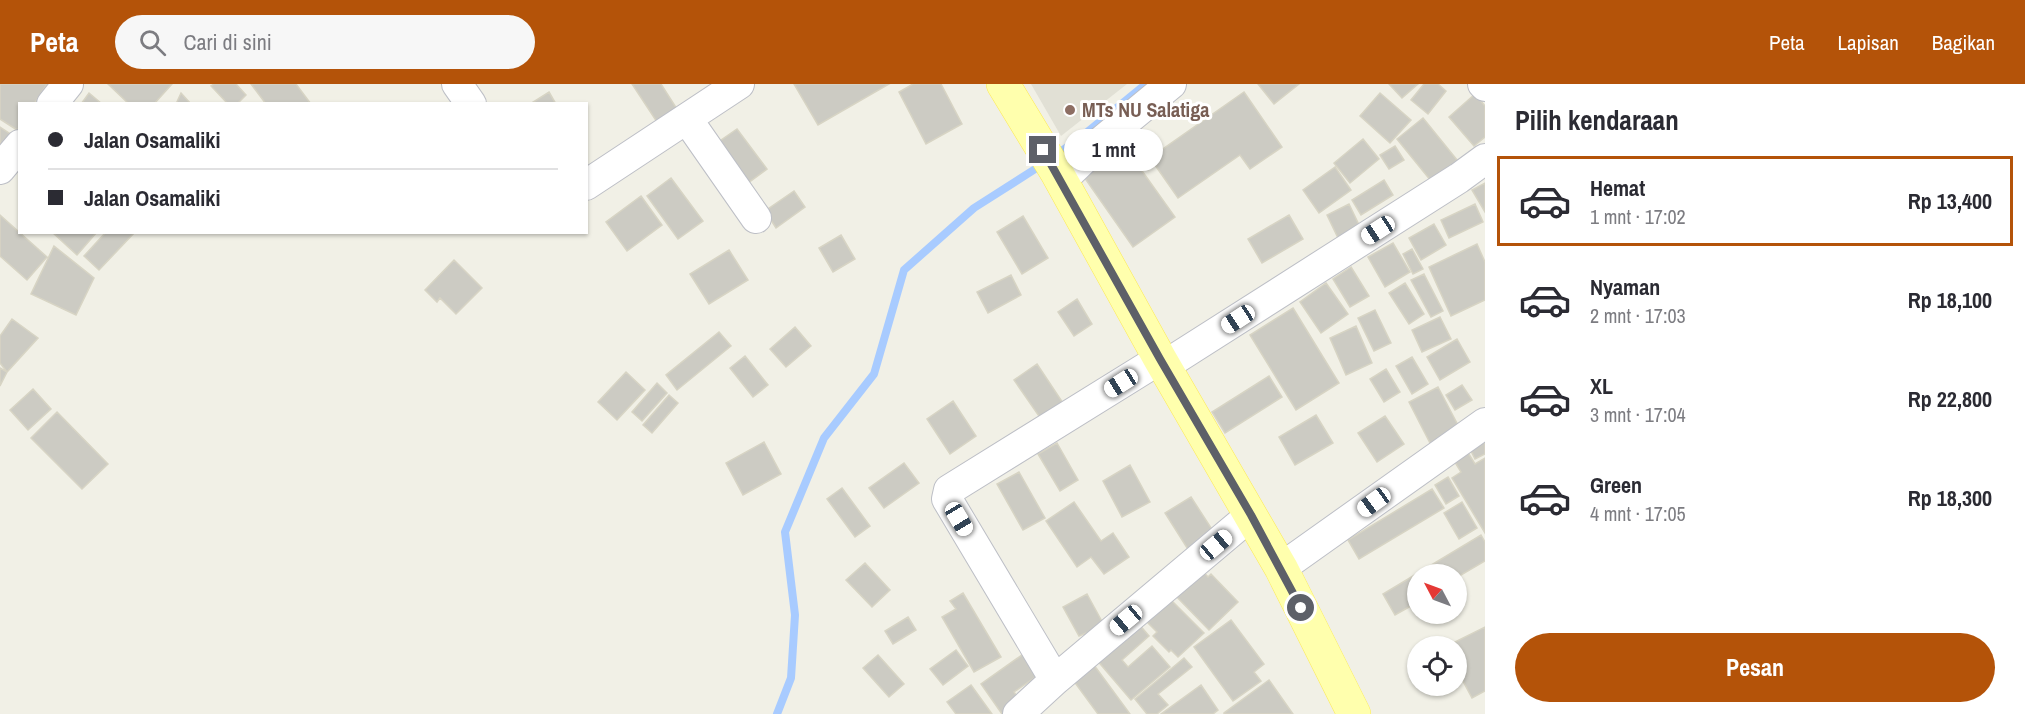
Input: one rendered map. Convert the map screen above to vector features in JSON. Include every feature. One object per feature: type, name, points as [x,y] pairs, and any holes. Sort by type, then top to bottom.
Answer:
[{"type":"main road","points":[[1003,84],[1054,168],[1162,363],[1281,568],[1354,714]]},
{"type":"street","points":[[54,102],[68,84]]},
{"type":"street","points":[[457,84],[470,102]]},
{"type":"street","points":[[588,185],[739,84]]},
{"type":"street","points":[[1054,168],[1103,140],[1172,84]]},
{"type":"street","points":[[687,119],[756,218]]},
{"type":"street","points":[[0,169],[18,147]]},
{"type":"street","points":[[1055,680],[947,499],[949,490],[1162,363],[1459,178],[1485,159]]},
{"type":"street","points":[[1281,568],[1485,423]]},
{"type":"street","points":[[1018,714],[1055,680],[1251,515]]},
{"type":"shaded area","name":"MTs NU Salatiga","points":[[1031,84],[1127,84],[1061,136]]},
{"type":"building","points":[[0,84],[47,84],[35,102],[18,102],[17,130],[0,119]]},
{"type":"building","points":[[108,84],[172,84],[156,102],[127,102]]},
{"type":"building","points":[[236,84],[246,95],[239,102],[226,102],[211,86]]},
{"type":"building","points":[[251,84],[296,84],[310,102],[264,102]]},
{"type":"building","points":[[632,84],[661,84],[677,109],[657,122]]},
{"type":"building","points":[[794,84],[889,84],[818,125]]},
{"type":"building","points":[[913,84],[941,84],[962,124],[926,144],[899,92]]},
{"type":"building","points":[[1258,84],[1299,84],[1274,104]]},
{"type":"building","points":[[1389,84],[1418,84],[1402,98]]},
{"type":"building","points":[[1424,84],[1438,84],[1446,91],[1428,114],[1411,100]]},
{"type":"building","points":[[549,92],[555,102],[533,102]]},
{"type":"building","points":[[1244,92],[1282,147],[1250,169],[1240,155],[1178,198],[1150,158]]},
{"type":"building","points":[[89,93],[100,102],[82,102]]},
{"type":"building","points":[[181,93],[189,102],[177,102]]},
{"type":"building","points":[[1380,93],[1411,120],[1390,143],[1360,116]]},
{"type":"building","points":[[1475,94],[1485,106],[1485,137],[1474,146],[1449,117]]},
{"type":"building","points":[[1423,118],[1457,160],[1431,181],[1397,139]]},
{"type":"building","points":[[0,127],[15,137],[0,157]]},
{"type":"building","points":[[737,129],[767,169],[744,186],[714,145]]},
{"type":"building","points":[[1363,139],[1379,159],[1350,183],[1334,163]]},
{"type":"building","points":[[1395,146],[1404,160],[1389,169],[1380,155]]},
{"type":"building","points":[[1125,147],[1175,217],[1133,247],[1084,177]]},
{"type":"building","points":[[1335,167],[1351,190],[1319,213],[1303,190]]},
{"type":"building","points":[[671,178],[703,221],[678,239],[647,196]]},
{"type":"building","points":[[1384,180],[1393,195],[1361,215],[1352,200]]},
{"type":"building","points":[[1485,183],[1485,212],[1472,190]]},
{"type":"building","points":[[794,191],[805,207],[776,228],[765,211]]},
{"type":"building","points":[[641,196],[662,225],[627,251],[606,222]]},
{"type":"building","points":[[1349,204],[1361,229],[1339,240],[1327,215]]},
{"type":"building","points":[[1475,204],[1483,222],[1449,238],[1441,220]]},
{"type":"building","points":[[0,215],[18,231],[18,234],[21,234],[47,257],[27,280],[0,256]]},
{"type":"building","points":[[1289,215],[1303,239],[1262,263],[1248,239]]},
{"type":"building","points":[[1023,216],[1048,258],[1022,274],[997,232]]},
{"type":"building","points":[[1434,224],[1446,245],[1421,260],[1409,238]]},
{"type":"building","points":[[54,234],[95,234],[77,255]]},
{"type":"building","points":[[104,234],[133,234],[99,270],[84,256]]},
{"type":"building","points":[[841,235],[855,259],[833,272],[819,248]]},
{"type":"building","points":[[1393,243],[1410,272],[1385,287],[1368,257]]},
{"type":"building","points":[[1477,244],[1485,262],[1485,300],[1451,316],[1429,267]]},
{"type":"building","points":[[54,246],[94,278],[76,315],[31,294]]},
{"type":"building","points":[[1412,249],[1423,269],[1413,274],[1403,254]]},
{"type":"building","points":[[729,250],[748,280],[709,304],[690,274]]},
{"type":"building","points":[[454,260],[482,288],[456,314],[440,298],[437,302],[425,290]]},
{"type":"building","points":[[1351,267],[1369,296],[1350,307],[1333,279]]},
{"type":"building","points":[[1424,274],[1443,311],[1431,317],[1411,280]]},
{"type":"building","points":[[1011,275],[1021,295],[988,313],[977,292]]},
{"type":"building","points":[[1326,283],[1348,314],[1321,333],[1300,302]]},
{"type":"building","points":[[1405,283],[1424,314],[1409,324],[1389,293]]},
{"type":"building","points":[[1077,299],[1092,324],[1074,336],[1058,312]]},
{"type":"building","points":[[1293,308],[1339,383],[1296,410],[1250,335]]},
{"type":"building","points":[[1375,310],[1391,343],[1374,351],[1358,318]]},
{"type":"building","points":[[1440,317],[1451,339],[1422,352],[1412,330]]},
{"type":"building","points":[[12,319],[38,338],[7,372],[0,363],[0,336]]},
{"type":"building","points":[[1356,326],[1372,363],[1346,375],[1330,338]]},
{"type":"building","points":[[795,327],[811,346],[786,367],[770,349]]},
{"type":"building","points":[[719,332],[731,346],[677,390],[666,375]]},
{"type":"building","points":[[1457,339],[1470,362],[1440,380],[1427,357]]},
{"type":"building","points":[[745,356],[768,385],[753,397],[730,368]]},
{"type":"building","points":[[1412,357],[1428,384],[1412,394],[1396,366]]},
{"type":"building","points":[[1037,364],[1063,403],[1041,419],[1014,380]]},
{"type":"building","points":[[0,368],[7,372],[0,386]]},
{"type":"building","points":[[1386,369],[1400,392],[1384,402],[1370,379]]},
{"type":"building","points":[[626,372],[645,390],[617,420],[598,402]]},
{"type":"building","points":[[1269,376],[1282,397],[1225,433],[1212,412]]},
{"type":"building","points":[[657,383],[667,393],[642,421],[632,412]]},
{"type":"building","points":[[1462,385],[1472,400],[1455,410],[1446,395]]},
{"type":"building","points":[[1438,387],[1460,429],[1431,445],[1409,402]]},
{"type":"building","points":[[33,389],[51,409],[28,430],[10,410]]},
{"type":"building","points":[[669,395],[678,403],[652,433],[643,425]]},
{"type":"building","points":[[953,401],[976,436],[950,454],[927,419]]},
{"type":"building","points":[[57,412],[108,464],[82,489],[31,438]]},
{"type":"building","points":[[1316,415],[1333,443],[1295,465],[1279,437]]},
{"type":"building","points":[[1385,416],[1404,444],[1377,462],[1358,433]]},
{"type":"building","points":[[1479,434],[1485,444],[1485,454],[1475,459],[1466,441]]},
{"type":"building","points":[[764,442],[781,474],[743,495],[726,463]]},
{"type":"building","points":[[1057,443],[1078,480],[1060,491],[1038,454]]},
{"type":"building","points":[[1467,451],[1475,464],[1485,458],[1485,533],[1452,478],[1461,472],[1453,459]]},
{"type":"building","points":[[904,463],[919,483],[884,508],[869,488]]},
{"type":"building","points":[[1130,465],[1150,502],[1122,517],[1103,481]]},
{"type":"building","points":[[1019,472],[1045,518],[1023,530],[997,484]]},
{"type":"building","points":[[1448,477],[1459,496],[1446,504],[1435,485]]},
{"type":"building","points":[[842,488],[870,526],[855,537],[827,499]]},
{"type":"building","points":[[1432,489],[1444,508],[1359,559],[1348,540]]},
{"type":"building","points":[[1191,497],[1215,534],[1189,551],[1165,513]]},
{"type":"building","points":[[1074,502],[1101,541],[1113,533],[1129,557],[1104,574],[1091,557],[1077,567],[1046,521]]},
{"type":"building","points":[[1462,502],[1477,528],[1459,539],[1444,513]]},
{"type":"building","points":[[1481,535],[1485,542],[1485,561],[1467,572],[1467,564],[1433,564]]},
{"type":"building","points":[[865,563],[890,590],[872,607],[846,580]]},
{"type":"building","points":[[1200,568],[1208,577],[1211,574],[1238,602],[1209,630],[1173,593]]},
{"type":"building","points":[[1407,580],[1407,608],[1395,615],[1383,594]]},
{"type":"building","points":[[963,593],[1001,657],[974,672],[942,617],[956,609],[950,601]]},
{"type":"building","points":[[1087,594],[1105,627],[1088,637],[1086,633],[1079,636],[1063,607]]},
{"type":"building","points":[[1169,598],[1204,633],[1178,657],[1171,650],[1169,652],[1153,636],[1157,632],[1146,621]]},
{"type":"building","points":[[908,617],[916,630],[893,644],[885,631]]},
{"type":"building","points":[[1231,620],[1264,664],[1254,672],[1261,681],[1233,701],[1194,647]]},
{"type":"building","points":[[1138,623],[1149,636],[1122,660],[1128,667],[1152,646],[1170,667],[1131,700],[1096,659]]},
{"type":"building","points":[[1485,627],[1485,691],[1472,698],[1467,689],[1467,636]]},
{"type":"building","points":[[956,650],[968,666],[943,685],[930,669]]},
{"type":"building","points":[[1029,650],[1044,671],[1014,692],[1021,702],[1002,714],[981,684]]},
{"type":"building","points":[[878,655],[904,684],[889,697],[863,668]]},
{"type":"building","points":[[1184,658],[1192,667],[1158,694],[1168,705],[1157,714],[1147,714],[1135,699]]},
{"type":"building","points":[[1091,661],[1130,714],[1098,714],[1070,676]]},
{"type":"building","points":[[1269,680],[1293,714],[1224,714],[1224,713]]},
{"type":"building","points":[[971,685],[992,714],[956,714],[947,702]]},
{"type":"building","points":[[1201,685],[1218,710],[1213,714],[1161,714]]},
{"type":"waterway","points":[[1055,155],[1075,142],[1146,84]]},
{"type":"waterway","points":[[777,714],[791,678],[795,615],[785,532],[824,438],[874,374],[904,270],[974,208],[1043,164]]},
{"type":"place","name":"MTs NU Salatiga","points":[[1070,110]]},
{"type":"route","points":[[1043,150],[1281,568],[1301,608]]}]
